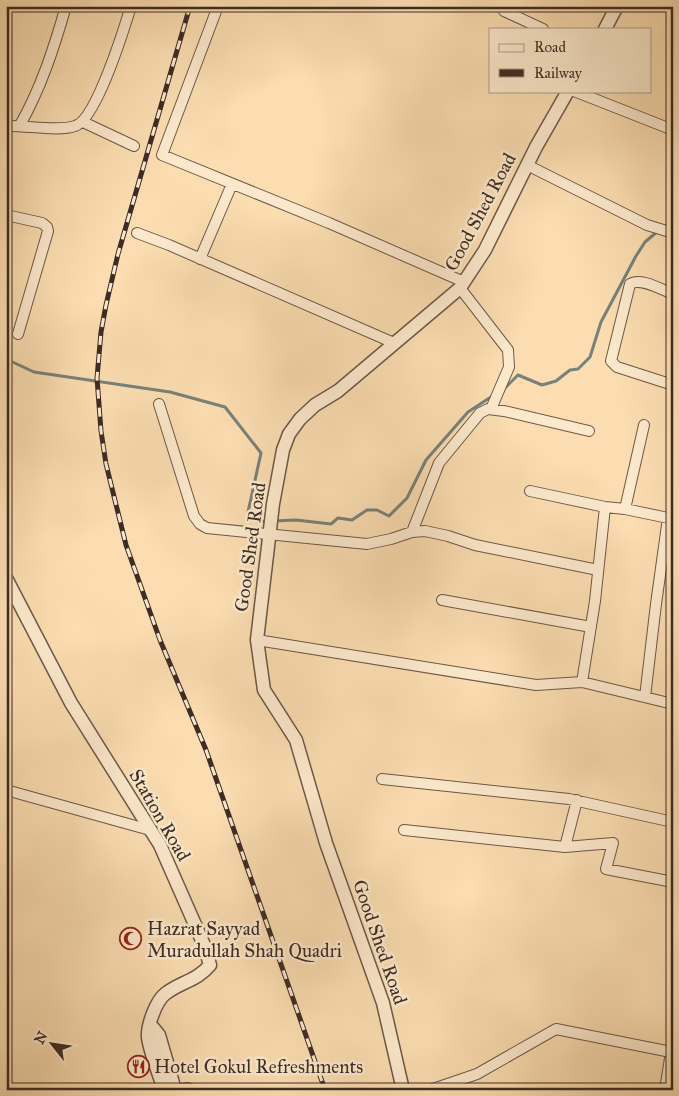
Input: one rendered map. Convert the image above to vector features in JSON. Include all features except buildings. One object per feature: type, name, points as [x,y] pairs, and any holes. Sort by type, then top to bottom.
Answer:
[{"type":"street","points":[[20,126],[34,101],[51,56],[66,6]]},
{"type":"street","points":[[6,126],[52,128],[75,126],[83,122],[104,83],[132,6]]},
{"type":"street","points":[[218,6],[162,155],[462,285],[508,350],[509,367],[491,409]]},
{"type":"street","points":[[605,28],[616,6]]},
{"type":"street","points":[[504,11],[541,28]]},
{"type":"street","name":"Good Shed Road","points":[[403,1090],[383,1003],[326,843],[296,740],[264,690],[257,640],[270,525],[283,450],[289,434],[300,419],[315,406],[338,391],[462,285],[485,250],[527,165],[567,92]]},
{"type":"street","points":[[577,92],[673,130]]},
{"type":"street","points":[[83,122],[134,146]]},
{"type":"street","points":[[527,165],[646,225],[673,233]]},
{"type":"street","points":[[200,259],[232,184]]},
{"type":"street","points":[[6,215],[42,223],[47,227],[48,231],[18,334]]},
{"type":"street","points":[[137,233],[394,343]]},
{"type":"street","points":[[673,294],[636,281],[630,284],[611,361],[617,367],[673,385]]},
{"type":"street","points":[[159,404],[194,516],[200,524],[207,528],[270,525],[367,544],[392,539],[412,532],[425,531],[475,545],[598,570]]},
{"type":"street","points":[[412,532],[440,463],[476,416],[485,410],[491,409],[589,431]]},
{"type":"street","points":[[625,509],[644,425]]},
{"type":"street","points":[[530,491],[671,519],[656,604],[645,697]]},
{"type":"street","points":[[582,682],[591,628],[605,507]]},
{"type":"street","name":"Station Road","points":[[6,578],[71,703],[164,854],[204,944],[210,965],[203,974],[164,995],[156,1008],[150,1024],[148,1037],[171,1089]]},
{"type":"street","points":[[442,600],[591,628]]},
{"type":"street","points":[[257,640],[536,685],[582,682],[673,704]]},
{"type":"street","points":[[382,779],[577,800],[673,822]]},
{"type":"street","points":[[6,790],[150,830]]},
{"type":"street","points":[[565,847],[577,800]]},
{"type":"street","points":[[404,830],[565,847],[612,843],[606,868],[673,882]]},
{"type":"street","points":[[430,1090],[477,1074],[556,1029],[671,1052],[665,1090]]},
{"type":"lane","points":[[171,1089],[188,1086],[198,1090]]},
{"type":"waterway","points":[[503,390],[518,375],[542,385],[556,381],[570,370],[578,369],[590,357],[601,322],[636,256],[645,242],[658,231]]},
{"type":"waterway","points":[[6,359],[34,372],[170,392],[225,407],[261,453],[248,512],[258,522],[267,521]]},
{"type":"waterway","points":[[274,521],[296,520],[331,524],[338,518],[352,520],[367,510],[377,510],[389,516],[407,498],[426,460],[468,412],[494,395]]},
{"type":"railway","points":[[190,6],[118,254],[106,305],[101,332],[97,378],[101,431],[106,464],[126,545],[160,640],[206,750],[325,1090]]},
{"type":"place","name":"Hazrat Sayyad Muradullah Shah Quadri","points":[[131,939]]},
{"type":"place","name":"Hotel Gokul Refreshments","points":[[138,1066]]}]
